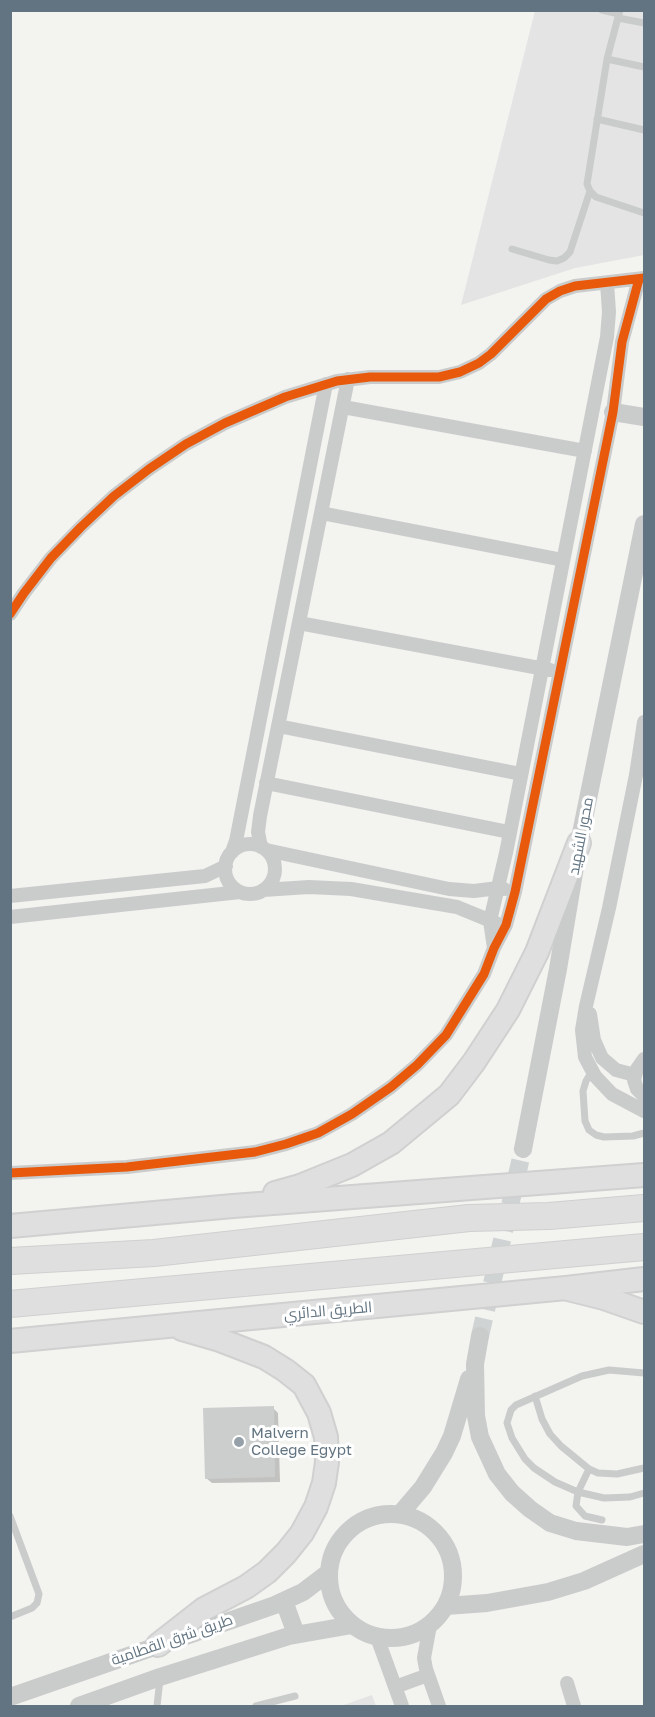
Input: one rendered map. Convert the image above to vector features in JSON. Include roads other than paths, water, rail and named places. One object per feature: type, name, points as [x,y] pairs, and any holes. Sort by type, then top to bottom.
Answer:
[{"type":"highway","points":[[10,1261],[154,1253],[469,1218],[549,1216],[645,1208]]},
{"type":"highway","points":[[10,1304],[645,1247]]},
{"type":"main road","points":[[233,1206],[300,1186],[352,1165],[391,1143],[449,1095],[508,1010],[537,952],[579,843]]},
{"type":"main road","points":[[10,1226],[233,1206],[645,1175]]},
{"type":"main road","name":"الطريق الدائري","points":[[10,1341],[645,1279]]},
{"type":"main road","points":[[566,1288],[645,1312]]},
{"type":"main road","points":[[158,1645],[204,1610],[260,1577],[286,1553],[302,1533],[316,1507],[324,1484],[327,1462],[326,1437],[319,1413],[304,1385],[285,1370],[264,1358],[220,1340],[168,1326]]},
{"type":"street","points":[[10,614],[51,558],[114,496],[186,444],[225,423],[265,405],[326,384],[348,379],[439,377],[460,372],[491,354],[546,299],[560,291],[575,286],[642,278],[622,342],[613,412],[515,892],[506,925],[484,974],[446,1035],[392,1087],[352,1114],[318,1133],[286,1144],[255,1152],[127,1167],[10,1173]]},
{"type":"street","points":[[494,948],[490,921],[608,337],[607,283]]},
{"type":"street","points":[[263,890],[273,879],[275,871],[274,863],[264,849],[258,824],[348,379]]},
{"type":"street","points":[[240,892],[229,882],[226,867],[232,852],[326,384]]},
{"type":"street","points":[[343,407],[585,452]]},
{"type":"street","points":[[613,412],[645,417]]},
{"type":"street","points":[[321,513],[563,560]]},
{"type":"street","name":"محور الشهيد","points":[[523,1149],[558,969],[579,843],[645,524]]},
{"type":"street","points":[[299,623],[561,672]]},
{"type":"street","points":[[645,722],[582,1030],[585,1057],[603,1086],[612,1095],[645,1111]]},
{"type":"street","points":[[278,726],[521,774]]},
{"type":"street","points":[[266,783],[509,832]]},
{"type":"street","points":[[232,852],[246,845],[449,889],[474,891],[498,888],[515,892]]},
{"type":"street","points":[[10,896],[198,877],[213,874],[226,867]]},
{"type":"street","points":[[10,917],[240,892],[248,894],[263,890],[309,887],[351,889],[457,907],[506,925]]},
{"type":"street","points":[[589,994],[592,1031],[602,1058],[616,1070],[635,1075]]},
{"type":"street","points":[[645,1059],[635,1075],[637,1089],[645,1096]]},
{"type":"street","points":[[400,1514],[423,1487],[452,1436],[475,1364],[480,1336]]},
{"type":"street","points":[[475,1364],[476,1416],[480,1437],[497,1474],[512,1493],[550,1522],[576,1531],[627,1537],[645,1534]]},
{"type":"street","points":[[382,1514],[400,1514],[417,1518],[443,1540],[451,1556],[454,1573],[452,1590],[446,1606],[430,1625],[410,1636],[376,1637],[352,1625],[341,1614],[329,1588],[328,1573],[339,1541],[351,1528],[366,1519],[382,1514]]},
{"type":"street","points":[[446,1606],[487,1603],[549,1592],[584,1581],[645,1554]]},
{"type":"street","name":"طريق شرق القطامية","points":[[10,1696],[284,1601],[303,1592],[328,1573]]},
{"type":"street","points":[[284,1601],[296,1634]]},
{"type":"street","name":"طريق شرق القطامية","points":[[79,1707],[103,1703],[160,1677],[296,1634],[352,1625]]},
{"type":"street","points":[[430,1625],[425,1647],[428,1676],[439,1707]]},
{"type":"street","points":[[376,1637],[402,1707]]},
{"type":"street","points":[[395,1687],[428,1676]]},
{"type":"street","points":[[567,1683],[574,1707]]},
{"type":"lane","points":[[602,10],[645,23]]},
{"type":"lane","points":[[619,14],[607,59],[586,181],[590,191],[596,197],[645,213]]},
{"type":"lane","points":[[607,59],[645,67]]},
{"type":"lane","points":[[597,119],[645,130]]},
{"type":"lane","points":[[512,249],[549,260],[557,261],[564,258],[570,252],[590,191]]},
{"type":"lane","points":[[592,1071],[583,1091],[585,1121],[589,1130],[604,1137],[633,1136],[645,1133]]},
{"type":"lane","points":[[645,1373],[623,1370],[596,1372],[516,1405],[511,1410],[507,1423],[512,1438],[525,1459],[555,1482],[592,1496],[617,1498],[645,1493]]},
{"type":"lane","points":[[535,1396],[542,1419],[550,1434],[567,1452],[590,1469],[598,1473],[617,1474],[645,1468]]},
{"type":"lane","points":[[590,1469],[578,1492],[576,1502],[578,1510],[585,1516],[602,1520]]},
{"type":"lane","points":[[10,1516],[39,1594],[37,1603],[32,1608],[10,1617]]},
{"type":"lane","points":[[157,1707],[160,1677]]},
{"type":"lane","points":[[256,1707],[295,1696]]},
{"type":"tunnel","points":[[480,1336],[523,1149]]},
{"type":"place","name":"Malvern College Egypt","points":[[239,1442]]}]
